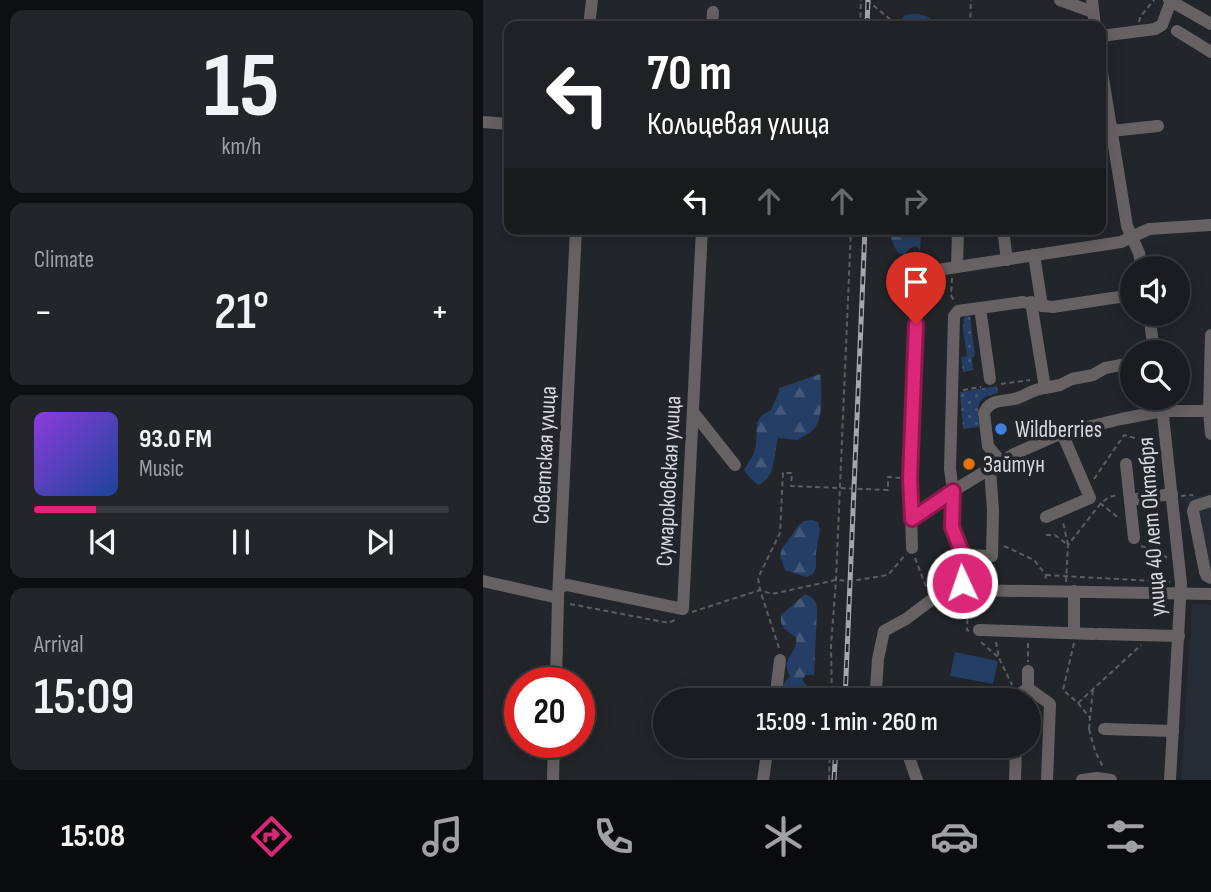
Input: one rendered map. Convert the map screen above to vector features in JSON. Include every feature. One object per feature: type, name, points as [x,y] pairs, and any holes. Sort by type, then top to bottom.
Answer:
[{"type":"street","points":[[590,21],[592,0]]},
{"type":"street","points":[[1060,0],[1093,6]]},
{"type":"street","points":[[1106,35],[1155,29],[1162,25],[1170,1],[1211,24]]},
{"type":"street","points":[[712,21],[713,12]]},
{"type":"street","points":[[1177,32],[1211,52]]},
{"type":"street","points":[[1106,98],[1127,226],[1140,256]]},
{"type":"street","points":[[483,121],[504,123]]},
{"type":"street","points":[[1111,131],[1158,126]]},
{"type":"street","points":[[912,548],[910,478],[918,273],[1121,242],[1149,229],[1211,225]]},
{"type":"street","name":"Советская улица","points":[[557,667],[576,235]]},
{"type":"street","name":"Сумароковская улица","points":[[559,593],[567,585],[683,609],[702,235]]},
{"type":"street","points":[[957,267],[958,235]]},
{"type":"street","points":[[1004,235],[1007,260]]},
{"type":"street","points":[[1034,255],[1045,388]]},
{"type":"street","points":[[962,590],[963,555],[952,527],[953,491],[950,469],[954,316],[958,312],[1023,302],[1053,307],[1120,297]]},
{"type":"street","points":[[981,308],[990,379]]},
{"type":"street","points":[[1211,336],[1211,434]]},
{"type":"street","points":[[963,555],[992,556],[996,466],[988,446],[984,413],[986,408],[996,402],[1018,398],[1031,391],[1120,365]]},
{"type":"street","points":[[912,519],[1014,454],[1062,433],[1163,411],[1210,411]]},
{"type":"street","name":"улица 40 лет Октября","points":[[1163,411],[1181,588],[1170,780]]},
{"type":"street","points":[[693,412],[735,465]]},
{"type":"street","points":[[1046,517],[1090,498],[1062,433]]},
{"type":"street","points":[[1126,464],[1133,533]]},
{"type":"street","points":[[1129,496],[1173,495]]},
{"type":"street","points":[[1211,501],[1195,506],[1193,511],[1205,572],[1211,578]]},
{"type":"street","points":[[483,581],[559,593]]},
{"type":"street","points":[[876,688],[884,631],[906,619],[934,598],[962,590],[1181,588],[1211,594]]},
{"type":"street","points":[[1070,591],[1074,633]]},
{"type":"street","points":[[979,630],[1179,636]]},
{"type":"street","points":[[776,688],[780,660]]},
{"type":"street","points":[[1023,688],[1028,671]]},
{"type":"street","points":[[1041,701],[1050,704],[1047,780]]},
{"type":"street","points":[[1104,729],[1173,731]]},
{"type":"street","points":[[553,780],[554,758]]},
{"type":"street","points":[[763,780],[766,758]]},
{"type":"street","points":[[909,758],[917,780]]},
{"type":"street","points":[[1015,780],[1016,758]]},
{"type":"street","points":[[1081,780],[1110,780]]},
{"type":"path","points":[[860,21],[861,0]]},
{"type":"path","points":[[867,0],[892,21]]},
{"type":"path","points":[[971,0],[971,21]]},
{"type":"path","points":[[1137,31],[1140,17],[1154,0]]},
{"type":"path","points":[[832,688],[831,646],[851,235]]},
{"type":"path","points":[[957,267],[951,281],[951,295],[958,312]]},
{"type":"path","points":[[1085,486],[1094,479],[1124,435],[1157,444]]},
{"type":"path","points":[[780,660],[779,646],[758,578],[781,533],[783,473],[792,473],[791,486],[888,490],[888,477]]},
{"type":"path","points":[[1173,495],[1198,494]]},
{"type":"path","points":[[1068,545],[1101,503],[1109,497],[1129,496]]},
{"type":"path","points":[[1101,503],[1133,533],[1135,542],[1161,552],[1167,558]]},
{"type":"path","points":[[1060,511],[1068,545],[1066,576],[1070,591]]},
{"type":"path","points":[[1045,535],[1055,535],[1068,545]]},
{"type":"path","points":[[992,540],[1034,560],[1046,575],[1044,591]]},
{"type":"path","points":[[828,582],[888,575],[912,548],[927,590],[934,598]]},
{"type":"path","points":[[1046,575],[1181,588]]},
{"type":"path","points":[[996,630],[999,658],[1017,688]]},
{"type":"path","points":[[1028,631],[1028,671]]},
{"type":"path","points":[[1074,633],[1074,646],[1063,690],[1090,718]]},
{"type":"path","points":[[1078,703],[1144,642],[1145,635]]},
{"type":"path","points":[[1093,689],[1089,729],[1095,751],[1110,780]]},
{"type":"path","points":[[1089,729],[1104,729]]},
{"type":"path","points":[[829,780],[830,758]]},
{"type":"shaded area","points":[[1211,495],[1211,583],[1201,581],[1185,497]]},
{"type":"shaded area","points":[[1192,603],[1211,605],[1211,780],[1181,780]]},
{"type":"green space","points":[[920,14],[932,21],[900,21],[905,15]]},
{"type":"green space","points":[[891,235],[921,235],[920,251],[916,246],[909,249],[905,255],[898,253]]},
{"type":"green space","points":[[970,316],[975,356],[972,357],[973,370],[963,372],[961,357],[967,356],[964,317]]},
{"type":"green space","points":[[820,374],[821,408],[816,426],[798,440],[778,438],[771,471],[758,485],[744,470],[754,453],[757,423],[762,415],[771,410],[779,388]]},
{"type":"green space","points":[[997,386],[998,393],[985,397],[979,404],[979,427],[963,429],[960,392]]},
{"type":"green space","points":[[811,520],[818,522],[820,530],[816,568],[812,575],[806,577],[785,570],[780,556],[798,526]]},
{"type":"green space","points":[[805,594],[814,600],[816,605],[814,675],[806,675],[802,680],[809,688],[780,688],[790,676],[787,664],[796,643],[796,637],[783,626],[781,615]]},
{"type":"green space","points":[[955,652],[998,661],[993,684],[950,676]]},
{"type":"railway","points":[[867,21],[868,0]]},
{"type":"railway","points":[[846,688],[865,235]]},
{"type":"railway","points":[[834,780],[835,758]]},
{"type":"place","name":"Wildberries","points":[[1001,429]]},
{"type":"place","name":"Зайтун","points":[[969,464]]},
{"type":"route","points":[[916,324],[910,478],[912,519],[953,491],[952,527],[963,555],[962,583]]}]
